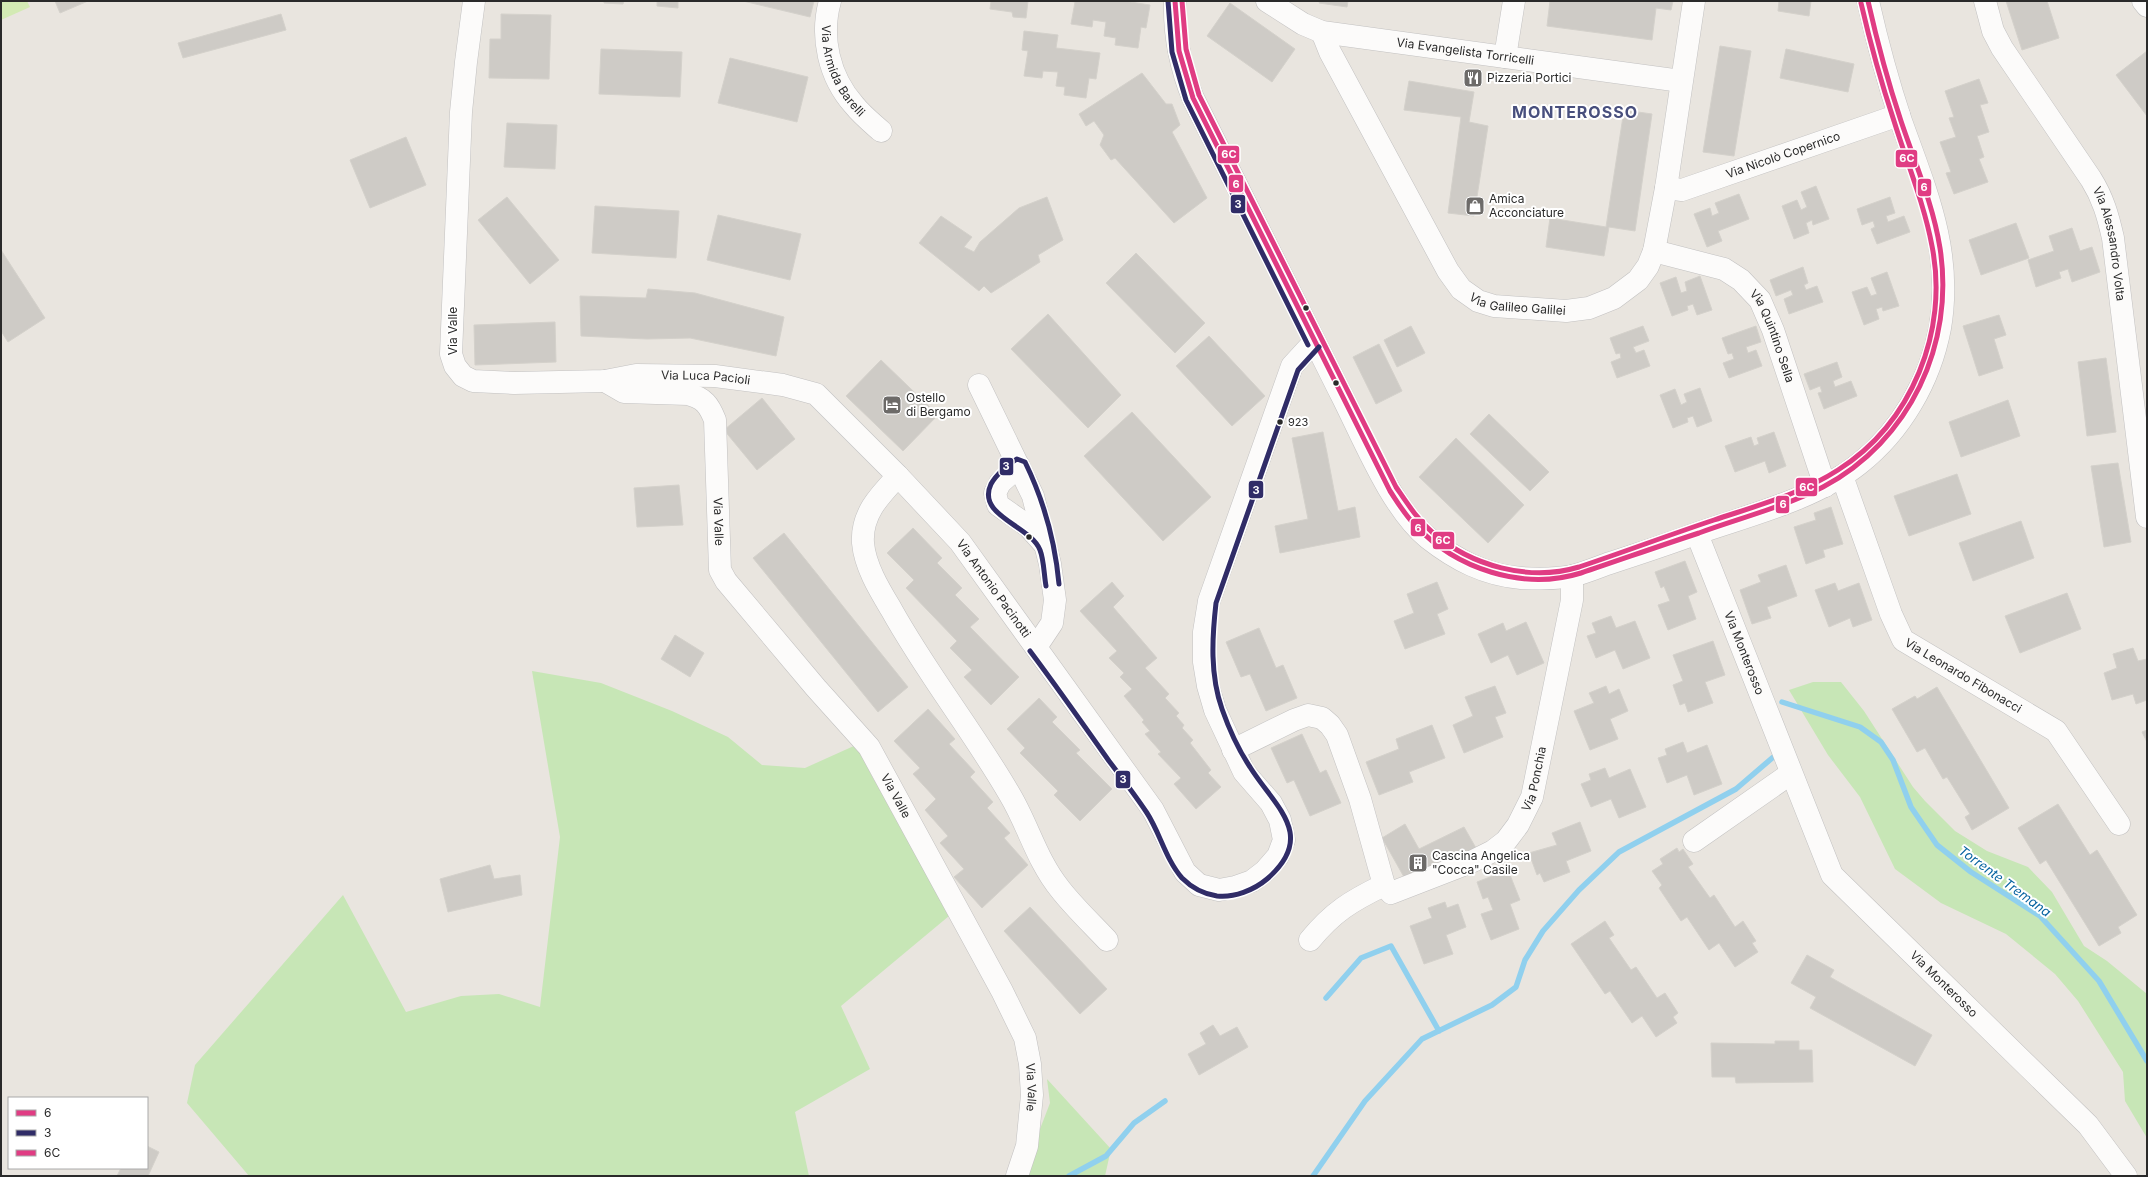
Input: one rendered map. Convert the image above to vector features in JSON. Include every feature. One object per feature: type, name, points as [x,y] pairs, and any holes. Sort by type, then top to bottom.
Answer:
[{"type":"street","name":"Via Valle","points":[[474,1],[466,62],[457,195],[451,354],[455,366],[463,376],[473,381],[514,384],[605,380],[624,392],[688,394],[699,396],[710,409],[714,420],[720,570],[726,581],[817,690],[869,747],[1002,991],[1025,1038],[1030,1064],[1032,1095],[1028,1146],[1017,1176]]},
{"type":"street","name":"Via Armida Barelli","points":[[830,1],[826,36],[831,67],[854,105],[881,131]]},
{"type":"street","points":[[1175,1],[1177,46],[1183,73],[1193,98],[1314,342],[1394,497],[1424,534],[1444,550],[1476,568],[1521,578],[1553,578],[1572,576],[1774,507],[1834,481],[1876,448],[1895,428],[1910,405],[1924,379],[1940,328],[1944,274],[1941,246],[1930,202],[1899,115],[1868,1]]},
{"type":"street","points":[[1267,1],[1303,24],[1322,32]]},
{"type":"street","points":[[1505,57],[1514,1]]},
{"type":"street","name":"Via Galileo Galilei","points":[[1322,32],[1330,52],[1448,271],[1461,289],[1478,301],[1494,306],[1566,311],[1588,308],[1614,298],[1638,280],[1648,266],[1654,251],[1666,188],[1694,1]]},
{"type":"street","name":"Via Alessandro Volta","points":[[1985,1],[1993,31],[2008,59],[2088,174],[2102,198],[2106,209],[2113,238],[2147,517]]},
{"type":"street","points":[[2143,1],[2147,6]]},
{"type":"street","name":"Via Evangelista Torricelli","points":[[1322,32],[1681,81]]},
{"type":"street","name":"Via Nicolò Copernico","points":[[1666,188],[1682,190],[1899,115]]},
{"type":"street","name":"Via Quintino Sella","points":[[1654,251],[1724,269],[1741,280],[1760,300],[1834,481]]},
{"type":"street","name":"Via Antonio Pacinotti","points":[[805,389],[816,394],[825,401],[960,542],[1154,810],[1185,872],[1199,885],[1219,890],[1235,887],[1252,881],[1265,871],[1278,856],[1284,840],[1280,820],[1271,803],[1244,772],[1214,710],[1204,662],[1204,632],[1209,601],[1292,366],[1314,342]]},
{"type":"street","name":"Via Luca Pacioli","points":[[605,380],[636,376],[715,376],[805,389]]},
{"type":"street","points":[[979,384],[1033,496],[1046,546],[1055,600],[1052,623],[1036,647]]},
{"type":"street","points":[[1018,466],[1000,484],[995,493],[998,505],[1028,526],[1046,546]]},
{"type":"street","points":[[898,476],[877,498],[870,510],[865,526],[863,542],[865,558],[875,581],[912,648],[977,741],[1011,797],[1043,863],[1059,888],[1107,940]]},
{"type":"street","name":"Via Leonardo Fibonacci","points":[[1834,481],[1903,640],[2056,731],[2119,824]]},
{"type":"street","name":"Via Monterosso","points":[[1697,534],[1790,774],[1832,874],[2088,1125],[2126,1176]]},
{"type":"street","name":"Via Ponchia","points":[[1384,886],[1391,893],[1397,892],[1471,862],[1493,851],[1506,841],[1518,824],[1532,797],[1572,600],[1572,576]]},
{"type":"street","points":[[1233,750],[1294,720],[1308,715],[1322,718],[1330,725],[1337,735],[1360,799],[1384,886],[1347,904],[1329,918],[1310,940]]},
{"type":"street","points":[[1694,841],[1790,774]]},
{"type":"green space","points":[[1,1],[27,1],[30,7],[1,20]]},
{"type":"green space","points":[[532,671],[601,683],[672,711],[728,737],[762,765],[805,768],[856,745],[874,780],[903,815],[955,911],[841,1006],[870,1069],[795,1112],[809,1176],[249,1176],[187,1103],[195,1065],[343,895],[406,1012],[461,996],[499,994],[540,1007],[560,837]]},
{"type":"green space","points":[[1813,682],[1841,682],[1864,711],[1913,787],[1925,801],[1955,831],[1987,851],[2028,867],[2052,892],[2084,946],[2107,961],[2147,994],[2147,1138],[2125,1101],[2123,1072],[2078,1001],[2055,974],[2006,934],[1941,903],[1895,869],[1860,797],[1828,755],[1789,690]]},
{"type":"green space","points":[[1047,1079],[1111,1149],[1105,1176],[1022,1176],[1050,1103]]},
{"type":"building","points":[[55,1],[88,1],[60,13]]},
{"type":"building","points":[[604,1],[624,1],[623,4],[604,3]]},
{"type":"building","points":[[657,1],[678,1],[678,8],[657,6]]},
{"type":"building","points":[[743,1],[814,1],[810,17]]},
{"type":"building","points":[[991,1],[1028,1],[1026,18],[1013,17],[1012,12],[990,9]]},
{"type":"building","points":[[1069,1],[1124,1],[1150,5],[1146,28],[1141,27],[1138,48],[1115,45],[1116,38],[1104,36],[1106,22],[1093,20],[1092,27],[1071,24],[1075,2]]},
{"type":"building","points":[[1320,1],[1348,1],[1347,7],[1319,3]]},
{"type":"building","points":[[1550,1],[1673,1],[1671,10],[1656,8],[1652,40],[1547,26]]},
{"type":"building","points":[[1779,1],[1811,1],[1809,16],[1778,11]]},
{"type":"building","points":[[2006,1],[2047,1],[2059,38],[2022,50]]},
{"type":"building","points":[[1230,3],[1295,49],[1272,82],[1207,36]]},
{"type":"building","points":[[281,14],[286,30],[183,58],[178,43]]},
{"type":"building","points":[[501,14],[551,15],[549,79],[489,78],[490,39],[501,39]]},
{"type":"building","points":[[1024,31],[1058,35],[1056,48],[1100,53],[1096,79],[1089,78],[1086,98],[1064,95],[1065,87],[1056,86],[1058,72],[1043,71],[1042,78],[1024,76],[1028,51],[1022,50]]},
{"type":"building","points":[[1720,46],[1751,51],[1734,156],[1703,152]]},
{"type":"building","points":[[601,49],[682,52],[680,97],[599,94]]},
{"type":"building","points":[[1786,49],[1854,64],[1848,92],[1780,78]]},
{"type":"building","points":[[2147,51],[2147,116],[2116,75]]},
{"type":"building","points":[[730,58],[808,77],[797,122],[718,103]]},
{"type":"building","points":[[1142,73],[1166,104],[1172,104],[1180,125],[1172,132],[1207,198],[1174,223],[1115,158],[1111,160],[1100,145],[1104,135],[1094,121],[1086,126],[1079,114]]},
{"type":"building","points":[[1979,79],[1988,103],[1980,105],[1989,132],[1977,136],[1984,157],[1979,159],[1988,182],[1954,194],[1946,173],[1951,172],[1940,142],[1956,137],[1949,118],[1954,117],[1945,91]]},
{"type":"building","points":[[1409,81],[1474,92],[1469,122],[1488,126],[1474,216],[1448,213],[1461,117],[1404,110]]},
{"type":"building","points":[[1624,110],[1652,114],[1635,231],[1609,227],[1604,256],[1546,247],[1550,218],[1606,227]]},
{"type":"building","points":[[507,123],[557,125],[555,169],[504,167]]},
{"type":"building","points":[[406,137],[426,185],[370,208],[350,160]]},
{"type":"building","points":[[1816,186],[1829,219],[1813,225],[1812,220],[1806,223],[1809,233],[1794,239],[1782,206],[1797,200],[1801,210],[1807,207],[1801,192]]},
{"type":"building","points":[[1739,194],[1749,219],[1718,231],[1722,241],[1707,247],[1694,214],[1710,208],[1712,216],[1719,213],[1715,203]]},
{"type":"building","points":[[507,197],[559,260],[530,284],[478,220]]},
{"type":"building","points":[[1047,197],[1063,240],[1038,255],[1040,262],[991,293],[984,286],[979,291],[919,243],[941,216],[972,237],[964,247],[974,252],[980,242],[1019,208]]},
{"type":"building","points":[[1890,197],[1895,213],[1886,216],[1888,222],[1904,216],[1910,232],[1877,244],[1871,229],[1875,227],[1873,221],[1862,225],[1857,209]]},
{"type":"building","points":[[595,206],[679,211],[676,258],[592,253]]},
{"type":"building","points":[[718,215],[801,234],[790,280],[707,260]]},
{"type":"building","points":[[2016,223],[2029,258],[1981,275],[1969,240]]},
{"type":"building","points":[[2072,228],[2080,251],[2092,247],[2100,272],[2072,282],[2068,269],[2059,272],[2061,278],[2036,287],[2028,260],[2054,251],[2049,236]]},
{"type":"building","points":[[1,250],[45,318],[8,342],[1,331]]},
{"type":"building","points":[[1136,253],[1205,323],[1175,353],[1106,283]]},
{"type":"building","points":[[1803,267],[1808,283],[1804,285],[1806,290],[1817,286],[1823,302],[1789,314],[1784,299],[1793,295],[1791,290],[1776,296],[1770,280]]},
{"type":"building","points":[[1887,272],[1899,306],[1883,311],[1882,307],[1876,309],[1879,319],[1864,325],[1852,292],[1867,287],[1871,296],[1877,294],[1871,278]]},
{"type":"building","points":[[1700,276],[1712,310],[1697,315],[1693,304],[1687,306],[1688,310],[1672,316],[1660,283],[1676,277],[1681,293],[1687,291],[1685,282]]},
{"type":"building","points":[[648,289],[695,293],[784,317],[776,356],[690,338],[647,339],[581,336],[580,296],[646,298]]},
{"type":"building","points":[[1048,314],[1121,395],[1088,428],[1011,349]]},
{"type":"building","points":[[1999,315],[2006,335],[1994,339],[2003,368],[1979,376],[1963,326]]},
{"type":"building","points":[[555,322],[556,362],[475,365],[474,325]]},
{"type":"building","points":[[1411,326],[1425,353],[1397,367],[1384,340]]},
{"type":"building","points":[[1643,326],[1649,341],[1633,347],[1636,353],[1644,350],[1650,366],[1617,378],[1611,362],[1621,358],[1620,353],[1616,354],[1610,338]]},
{"type":"building","points":[[1756,326],[1761,342],[1746,347],[1748,353],[1756,350],[1762,366],[1729,378],[1723,363],[1734,359],[1732,353],[1728,354],[1722,338]]},
{"type":"building","points":[[1209,336],[1265,396],[1232,426],[1176,366]]},
{"type":"building","points":[[1379,344],[1402,391],[1376,404],[1353,357]]},
{"type":"building","points":[[2106,358],[2116,432],[2087,436],[2078,362]]},
{"type":"building","points":[[881,360],[938,415],[903,451],[846,396]]},
{"type":"building","points":[[1837,362],[1842,377],[1833,381],[1835,387],[1851,381],[1857,396],[1824,409],[1818,393],[1822,392],[1820,386],[1810,390],[1804,374]]},
{"type":"building","points":[[1700,388],[1712,421],[1697,427],[1693,416],[1687,418],[1688,422],[1673,428],[1660,395],[1675,389],[1681,405],[1687,402],[1684,394]]},
{"type":"building","points":[[762,398],[795,439],[757,470],[724,430]]},
{"type":"building","points":[[2008,400],[2020,436],[1961,457],[1949,422]]},
{"type":"building","points":[[1132,412],[1211,497],[1163,541],[1084,456]]},
{"type":"building","points":[[1489,414],[1549,472],[1530,491],[1470,434]]},
{"type":"building","points":[[1323,432],[1338,511],[1355,507],[1360,537],[1280,553],[1275,526],[1308,519],[1292,438]]},
{"type":"building","points":[[1774,432],[1786,466],[1769,473],[1765,461],[1735,472],[1725,446],[1751,437],[1754,446],[1759,444],[1757,438]]},
{"type":"building","points":[[1456,438],[1524,505],[1488,543],[1419,477]]},
{"type":"building","points":[[2118,463],[2131,542],[2104,547],[2091,466]]},
{"type":"building","points":[[1957,474],[1971,514],[1909,536],[1894,496]]},
{"type":"building","points":[[679,485],[683,525],[637,527],[634,488]]},
{"type":"building","points":[[1831,507],[1843,544],[1823,550],[1825,557],[1806,564],[1794,527],[1816,520],[1814,513]]},
{"type":"building","points":[[2021,521],[2034,558],[1973,581],[1959,543]]},
{"type":"building","points":[[913,528],[942,558],[937,563],[962,588],[955,595],[979,619],[970,627],[1019,677],[991,705],[964,677],[972,670],[950,648],[957,641],[906,588],[914,580],[887,553]]},
{"type":"building","points":[[784,533],[908,687],[878,712],[753,558]]},
{"type":"building","points":[[1685,561],[1697,592],[1688,596],[1696,619],[1668,630],[1658,605],[1670,601],[1664,586],[1661,588],[1655,572]]},
{"type":"building","points":[[1786,565],[1797,596],[1767,607],[1771,618],[1752,624],[1740,590],[1761,582],[1758,575]]},
{"type":"building","points":[[1112,582],[1124,596],[1113,607],[1157,658],[1145,668],[1169,694],[1165,698],[1179,713],[1176,716],[1184,725],[1182,728],[1193,740],[1190,743],[1211,770],[1208,773],[1221,787],[1196,809],[1174,784],[1181,778],[1158,754],[1161,752],[1145,734],[1150,731],[1142,722],[1144,720],[1124,696],[1132,689],[1120,677],[1124,673],[1109,658],[1117,651],[1080,611]]},
{"type":"building","points":[[1437,582],[1448,609],[1437,614],[1445,634],[1405,649],[1394,621],[1414,613],[1407,594]]},
{"type":"building","points":[[1835,583],[1838,591],[1859,583],[1872,620],[1853,627],[1850,618],[1829,627],[1815,590]]},
{"type":"building","points":[[2067,593],[2081,629],[2020,653],[2005,616]]},
{"type":"building","points":[[1611,616],[1616,628],[1635,621],[1650,658],[1623,669],[1615,650],[1596,658],[1587,636],[1596,633],[1592,623]]},
{"type":"building","points":[[1526,622],[1544,663],[1517,675],[1508,655],[1491,663],[1478,634],[1503,623],[1506,631]]},
{"type":"building","points":[[1259,628],[1276,668],[1283,665],[1297,698],[1266,711],[1250,674],[1241,677],[1226,642]]},
{"type":"building","points":[[675,635],[704,653],[690,677],[661,659]]},
{"type":"building","points":[[1713,641],[1725,675],[1705,682],[1713,703],[1688,712],[1685,703],[1680,705],[1673,685],[1683,681],[1673,655]]},
{"type":"building","points":[[2133,648],[2138,661],[2147,659],[2147,700],[2136,704],[2133,694],[2112,700],[2104,673],[2117,668],[2113,654]]},
{"type":"building","points":[[1495,686],[1506,713],[1495,717],[1503,737],[1464,753],[1453,725],[1473,716],[1465,697]]},
{"type":"building","points":[[1606,686],[1609,694],[1619,689],[1628,711],[1610,719],[1618,739],[1590,750],[1574,711],[1594,703],[1589,693]]},
{"type":"building","points":[[1937,687],[2009,808],[1972,830],[1965,817],[1970,814],[1947,777],[1943,779],[1925,748],[1917,752],[1892,709],[1915,696],[1917,699]]},
{"type":"building","points":[[1039,698],[1057,717],[1052,722],[1080,750],[1076,753],[1112,789],[1080,821],[1054,795],[1058,791],[1020,753],[1025,748],[1007,729]]},
{"type":"building","points":[[928,709],[955,739],[949,744],[975,772],[970,777],[993,802],[987,808],[1010,833],[1004,838],[1028,865],[982,908],[954,877],[964,869],[940,843],[948,836],[925,810],[936,799],[913,774],[920,768],[894,741]]},
{"type":"building","points":[[1432,725],[1445,758],[1409,772],[1413,782],[1379,795],[1366,762],[1399,749],[1396,739]]},
{"type":"building","points":[[2147,730],[2147,742],[2142,732]]},
{"type":"building","points":[[1302,734],[1320,773],[1326,770],[1341,803],[1310,816],[1294,780],[1287,783],[1271,748]]},
{"type":"building","points":[[1683,742],[1687,753],[1707,745],[1722,784],[1694,795],[1687,775],[1667,783],[1658,758],[1667,755],[1665,749]]},
{"type":"building","points":[[1605,768],[1609,778],[1630,769],[1646,807],[1619,818],[1611,799],[1591,807],[1581,784],[1591,780],[1589,774]]},
{"type":"building","points":[[2058,804],[2090,855],[2097,850],[2137,915],[2118,927],[2121,933],[2099,946],[2046,860],[2040,864],[2018,828]]},
{"type":"building","points":[[1580,822],[1591,851],[1566,861],[1570,872],[1544,882],[1540,873],[1537,875],[1529,853],[1557,845],[1552,833]]},
{"type":"building","name":"Cascina Angelica \"Cocca\" Casile","points":[[1405,824],[1419,849],[1464,827],[1476,848],[1404,877],[1382,838]]},
{"type":"building","points":[[1677,848],[1679,852],[1683,849],[1693,864],[1688,867],[1710,898],[1714,895],[1735,927],[1743,921],[1756,941],[1752,943],[1758,952],[1735,967],[1719,943],[1709,950],[1687,917],[1681,921],[1659,888],[1662,885],[1652,871],[1663,864],[1660,859]]},
{"type":"building","points":[[490,865],[494,879],[520,875],[522,895],[448,912],[440,879]]},
{"type":"building","points":[[1508,870],[1520,900],[1510,904],[1519,929],[1491,940],[1481,914],[1493,910],[1488,897],[1483,899],[1477,882]]},
{"type":"building","points":[[1445,902],[1447,908],[1458,904],[1466,927],[1446,935],[1453,954],[1424,964],[1410,926],[1432,918],[1428,908]]},
{"type":"building","points":[[1030,907],[1107,989],[1080,1014],[1004,931]]},
{"type":"building","points":[[1605,921],[1614,935],[1609,938],[1631,970],[1636,967],[1657,998],[1665,993],[1678,1013],[1673,1017],[1677,1023],[1656,1037],[1642,1016],[1632,1023],[1610,991],[1605,994],[1571,944]]},
{"type":"building","points":[[1807,955],[1834,970],[1830,977],[1932,1035],[1915,1066],[1810,1008],[1816,997],[1791,983]]},
{"type":"building","points":[[1213,1025],[1220,1036],[1237,1027],[1248,1047],[1199,1075],[1188,1054],[1206,1044],[1200,1033]]},
{"type":"building","points":[[1775,1041],[1799,1041],[1799,1050],[1812,1050],[1813,1082],[1736,1083],[1735,1077],[1712,1077],[1711,1043],[1775,1044]]},
{"type":"building","points":[[148,1146],[159,1152],[148,1176],[117,1176],[120,1169],[148,1169]]},
{"type":"waterway","name":"Torrente Tremana","points":[[1782,702],[1860,727],[1881,742],[1893,760],[1911,807],[1937,845],[1971,872],[2040,916],[2099,981],[2147,1061]]},
{"type":"waterway","points":[[1313,1176],[1365,1101],[1422,1039],[1492,1005],[1516,987],[1525,960],[1543,931],[1579,890],[1619,852],[1736,789],[1778,753]]},
{"type":"waterway","points":[[1326,998],[1361,958],[1391,946],[1439,1031]]},
{"type":"waterway","points":[[1069,1176],[1106,1156],[1134,1123],[1165,1101]]},
{"type":"transit line","name":"3","points":[[1168,1],[1172,52],[1186,100],[1308,345]]},
{"type":"transit line","name":"6","points":[[1175,1],[1179,51],[1193,98],[1390,491],[1415,525],[1450,554],[1470,564],[1492,572],[1514,577],[1536,579],[1559,578],[1581,573],[1793,501],[1823,487],[1854,467],[1880,444],[1902,416],[1920,386],[1933,354],[1940,319],[1943,284],[1940,248],[1933,216],[1887,76],[1868,1]]},
{"type":"transit line","name":"6C","points":[[1182,1],[1186,49],[1199,95],[1396,487],[1412,511],[1432,532],[1447,544],[1464,554],[1501,568],[1540,573],[1579,567],[1778,499],[1809,486],[1838,470],[1864,450],[1886,427],[1905,401],[1919,372],[1929,342],[1935,310],[1936,278],[1932,246],[1925,214],[1885,92],[1861,3]]},
{"type":"transit line","name":"3","points":[[1030,651],[1147,813],[1156,829],[1167,855],[1176,871],[1182,878],[1194,888],[1217,896],[1230,896],[1250,890],[1267,879],[1282,863],[1289,848],[1290,835],[1287,821],[1250,767],[1231,731],[1222,709],[1215,683],[1213,656],[1216,603],[1298,370],[1319,347]]},
{"type":"transit line","name":"3","points":[[1046,586],[1040,550],[1034,541],[997,512],[991,504],[988,495],[991,484],[996,477],[1017,459],[1025,462],[1038,491],[1048,522],[1055,552],[1059,584]]},
{"type":"place","name":"Pizzeria Portici","points":[[1473,78]]},
{"type":"place","name":"Amica Acconciature","points":[[1475,206]]},
{"type":"place","name":"Ostello di Bergamo","points":[[892,405]]},
{"type":"place","name":"923","points":[[1280,422]]},
{"type":"place","name":"Cascina Angelica \"Cocca\" Casile","points":[[1418,863]]},
{"type":"district","name":"MONTEROSSO","points":[[1575,112]]}]
